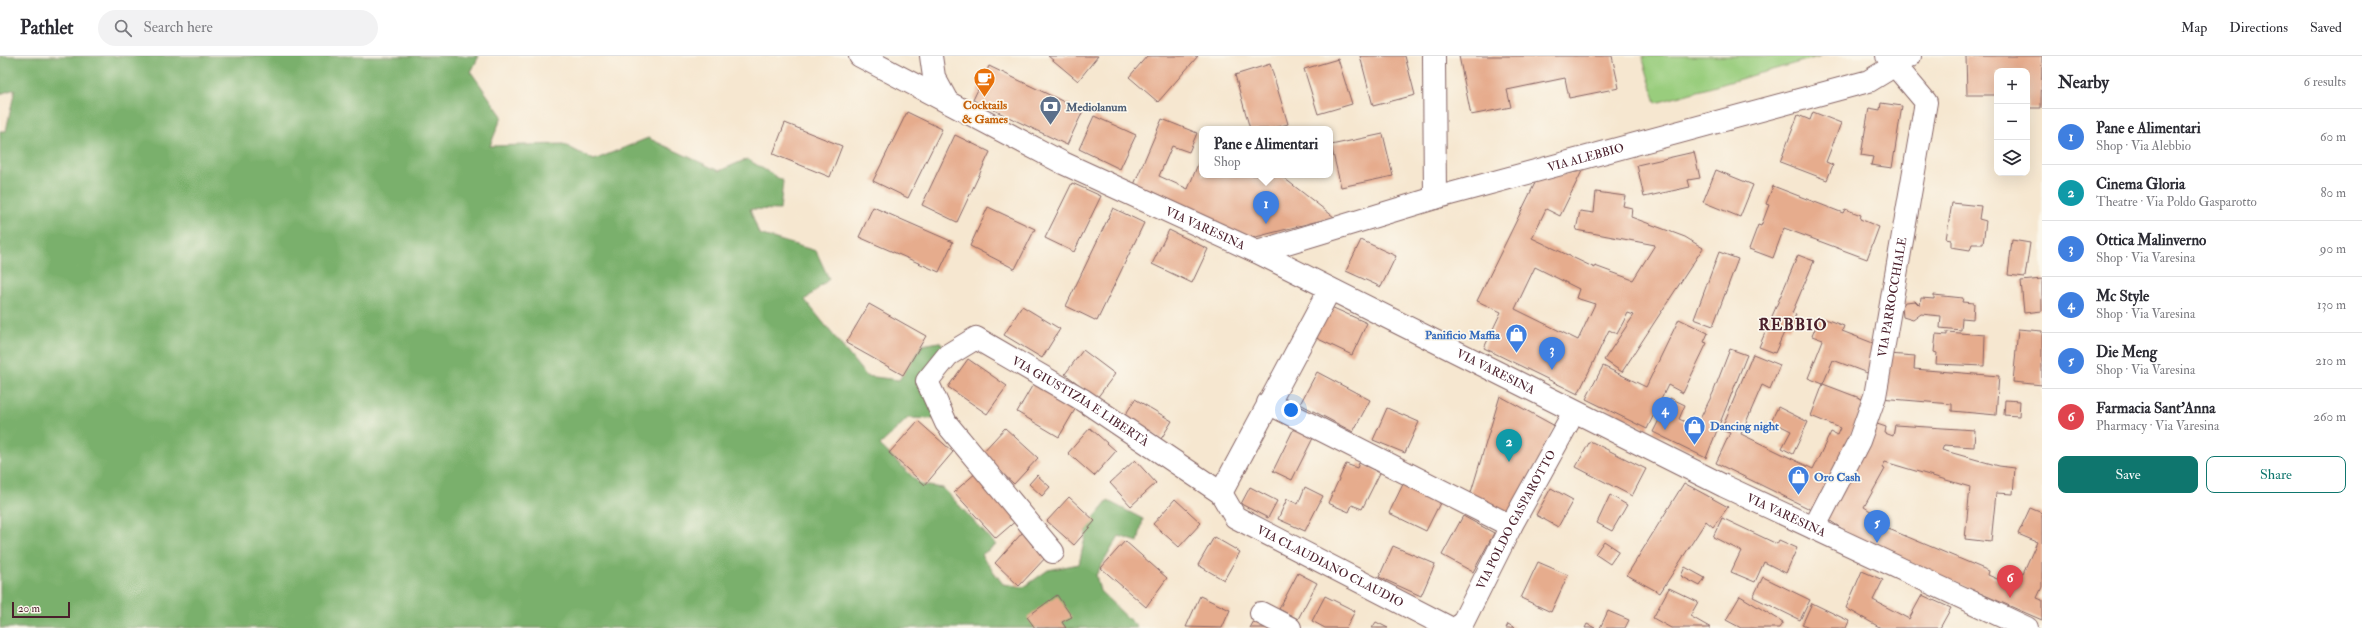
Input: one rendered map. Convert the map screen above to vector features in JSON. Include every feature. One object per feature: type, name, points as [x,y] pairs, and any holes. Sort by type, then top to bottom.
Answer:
[{"type":"street","name":"VIA VARESINA","points":[[860,56],[1063,163],[1257,252],[1574,412],[1814,528],[2027,628]]},
{"type":"street","points":[[931,56],[934,77],[946,101]]},
{"type":"street","points":[[1434,56],[1435,198]]},
{"type":"street","name":"VIA ALEBBIO","points":[[1257,252],[1435,198],[1869,81],[1897,59]]},
{"type":"street","name":"VIA PARROCCHIALE","points":[[1814,528],[1859,441],[1875,396],[1926,102],[1897,59]]},
{"type":"street","points":[[1221,493],[1330,289]]},
{"type":"street","name":"VIA GIUSTIZIA E LIBERTÀ","points":[[1053,552],[946,423],[927,381],[948,355],[976,338],[1083,400],[1221,493]]},
{"type":"street","points":[[1268,403],[1511,526]]},
{"type":"street","name":"VIA POLDO GASPAROTTO","points":[[1460,628],[1511,526],[1574,412]]},
{"type":"street","name":"VIA CLAUDIANO CLAUDIO","points":[[1221,493],[1235,517],[1450,628]]},
{"type":"street","points":[[1261,613],[1290,628]]},
{"type":"green space","points":[[0,56],[479,56],[471,72],[502,116],[490,146],[563,144],[594,160],[648,138],[719,171],[747,159],[783,181],[780,210],[750,209],[759,234],[816,251],[829,279],[805,300],[866,376],[899,380],[922,345],[939,342],[949,351],[932,382],[934,419],[908,418],[880,445],[921,485],[943,488],[996,545],[981,555],[1003,584],[1024,587],[1048,570],[1079,564],[1088,525],[1108,501],[1143,519],[1138,542],[1119,536],[1096,575],[1100,591],[1138,628],[0,628],[0,131],[6,131],[15,89],[0,94]]},
{"type":"green space","points":[[1642,56],[1821,56],[1656,103]]},
{"type":"building","points":[[1048,56],[1098,56],[1078,81]]},
{"type":"building","points":[[1147,56],[1198,56],[1158,102],[1129,77]]},
{"type":"building","points":[[1360,56],[1405,56],[1415,95],[1373,106]]},
{"type":"building","points":[[1459,56],[1612,56],[1619,88],[1569,98],[1565,78],[1507,90],[1511,107],[1471,115]]},
{"type":"building","points":[[1966,56],[2042,56],[2041,108],[2030,108],[2030,68],[1994,68],[1994,95],[1967,95]]},
{"type":"building","points":[[1338,59],[1352,104],[1318,114],[1304,69]]},
{"type":"building","points":[[1270,64],[1288,124],[1281,126],[1249,126],[1235,75]]},
{"type":"building","points":[[989,66],[1083,111],[1067,145],[973,100]]},
{"type":"building","points":[[1881,103],[1902,106],[1892,168],[1871,165],[1873,157],[1861,155],[1869,108],[1880,110]]},
{"type":"building","points":[[907,112],[942,129],[908,198],[873,181]]},
{"type":"building","points":[[1813,112],[1841,123],[1826,162],[1833,165],[1827,180],[1780,162],[1798,115],[1810,120]]},
{"type":"building","points":[[1094,116],[1136,135],[1120,169],[1079,149]]},
{"type":"building","points":[[1162,119],[1197,133],[1189,152],[1172,146],[1159,176],[1188,189],[1199,162],[1199,178],[1284,178],[1334,217],[1248,239],[1133,187]]},
{"type":"building","points":[[785,123],[842,146],[830,177],[773,154]]},
{"type":"building","points":[[1383,134],[1393,176],[1341,187],[1333,153],[1333,145]]},
{"type":"building","points":[[955,135],[990,152],[957,222],[922,205]]},
{"type":"building","points":[[1694,152],[1700,178],[1688,180],[1690,187],[1644,197],[1637,165]]},
{"type":"building","points":[[1716,170],[1753,185],[1740,217],[1703,202]]},
{"type":"building","points":[[1582,171],[1560,216],[1546,209],[1532,238],[1595,268],[1595,266],[1633,280],[1655,245],[1576,230],[1580,211],[1594,213],[1596,192],[1625,196],[1623,206],[1632,208],[1631,217],[1685,237],[1703,248],[1622,372],[1604,360],[1634,315],[1628,313],[1617,334],[1609,330],[1578,394],[1484,348],[1501,312],[1477,301],[1537,179]],"holes":[[[1535,267],[1579,289],[1576,298],[1595,304],[1578,340],[1515,309]]]},
{"type":"building","points":[[1072,183],[1101,196],[1074,252],[1045,238]]},
{"type":"building","points":[[1773,186],[1843,213],[1845,209],[1861,215],[1860,219],[1879,227],[1867,259],[1784,228],[1773,258],[1749,249],[1758,225],[1761,226],[1769,205],[1766,204]]},
{"type":"building","points":[[1952,203],[1981,206],[1979,219],[1986,221],[1983,244],[1972,244],[1970,250],[1951,247],[1951,240],[1946,239]]},
{"type":"building","points":[[873,207],[953,242],[939,272],[859,237]]},
{"type":"building","points":[[988,207],[1035,229],[1015,269],[970,246]]},
{"type":"building","points":[[1113,208],[1144,223],[1097,321],[1066,306]]},
{"type":"building","points":[[1169,230],[1208,249],[1192,283],[1152,264]]},
{"type":"building","points":[[1361,240],[1396,256],[1381,287],[1346,271]]},
{"type":"building","points":[[2012,240],[2030,243],[2025,277],[2008,275]]},
{"type":"building","points":[[1719,252],[1738,259],[1713,326],[1694,319]]},
{"type":"building","points":[[1798,255],[1814,261],[1792,313],[1796,314],[1790,329],[1786,328],[1775,353],[1759,347]]},
{"type":"building","points":[[2042,279],[2042,311],[2024,313],[2021,281]]},
{"type":"building","points":[[1934,295],[1963,298],[1962,302],[1974,303],[1973,319],[1962,318],[1961,330],[1940,328],[1941,316],[1921,314],[1913,320],[1903,317],[1902,307],[1905,302],[1915,301],[1920,306],[1921,298],[1934,299]]},
{"type":"building","points":[[869,304],[926,336],[903,375],[846,343]]},
{"type":"building","points":[[1022,306],[1060,329],[1042,358],[1004,335]]},
{"type":"building","points":[[1329,306],[1367,323],[1352,355],[1314,337]]},
{"type":"building","points":[[1820,317],[1844,326],[1842,331],[1878,345],[1870,374],[1833,360],[1823,384],[1808,378],[1823,340],[1812,336]]},
{"type":"building","points":[[1679,319],[1708,333],[1704,342],[1707,343],[1683,393],[1668,385],[1647,429],[1586,399],[1603,366],[1646,387]]},
{"type":"building","points":[[2018,329],[2042,331],[2042,385],[2013,382]]},
{"type":"building","points":[[1947,332],[1985,335],[1984,366],[1936,364],[1937,353],[1934,352],[1936,334],[1947,335]]},
{"type":"building","points":[[1730,349],[1747,355],[1706,458],[1653,432],[1670,398],[1685,405],[1679,419],[1696,427],[1713,393]]},
{"type":"building","points":[[1083,350],[1115,374],[1097,398],[1065,374]]},
{"type":"building","points":[[1753,354],[1780,365],[1770,389],[1762,385],[1741,434],[1813,469],[1831,432],[1837,435],[1840,428],[1811,416],[1823,384],[1865,400],[1831,483],[1814,511],[1716,463],[1730,433],[1721,430]]},
{"type":"building","points":[[1889,354],[1915,356],[1914,369],[1999,376],[1996,415],[1952,411],[1952,404],[1880,398]]},
{"type":"building","points":[[968,359],[1007,386],[987,414],[948,387]]},
{"type":"building","points":[[1317,372],[1370,400],[1353,432],[1300,404]]},
{"type":"building","points":[[1035,381],[1077,406],[1059,437],[1017,412]]},
{"type":"building","points":[[1500,396],[1555,426],[1510,521],[1469,499]]},
{"type":"building","points":[[1135,399],[1172,421],[1161,439],[1124,417]]},
{"type":"building","points":[[2005,400],[2020,401],[2019,416],[2004,415]]},
{"type":"building","points":[[1778,407],[1808,422],[1793,454],[1782,448],[1791,431],[1771,421]]},
{"type":"building","points":[[1387,408],[1419,422],[1405,453],[1373,440]]},
{"type":"building","points":[[918,421],[953,452],[925,485],[889,453]]},
{"type":"building","points":[[1296,424],[1315,434],[1292,480],[1273,471]]},
{"type":"building","points":[[1877,424],[1886,427],[1885,433],[1893,436],[1895,425],[1975,430],[1974,447],[1944,445],[1942,450],[1999,466],[2015,468],[2013,494],[1996,493],[1991,542],[1965,539],[1970,487],[1885,462],[1882,468],[1885,469],[1864,507],[1877,515],[1872,522],[1989,571],[1988,575],[2004,582],[2011,567],[2023,573],[2037,542],[2018,534],[2030,508],[2042,513],[2042,587],[2037,598],[2042,600],[2042,620],[1860,541],[1826,518]]},
{"type":"building","points":[[1005,428],[1038,458],[1014,484],[981,454]]},
{"type":"building","points":[[1090,428],[1116,451],[1094,476],[1068,453]]},
{"type":"building","points":[[1590,441],[1646,469],[1632,496],[1576,467]]},
{"type":"building","points":[[1135,460],[1156,483],[1131,506],[1110,483]]},
{"type":"building","points":[[1359,463],[1380,473],[1362,509],[1352,505],[1349,512],[1328,503],[1346,464],[1357,468]]},
{"type":"building","points":[[977,472],[1018,519],[996,538],[954,492]]},
{"type":"building","points":[[1037,475],[1050,487],[1042,496],[1029,484]]},
{"type":"building","points":[[1407,476],[1444,495],[1426,531],[1389,513]]},
{"type":"building","points":[[1684,483],[1728,507],[1713,527],[1706,521],[1660,593],[1627,575]]},
{"type":"building","points":[[1250,487],[1277,501],[1268,518],[1241,504]]},
{"type":"building","points":[[1305,487],[1323,496],[1305,531],[1278,519],[1287,499],[1298,504]]},
{"type":"building","points":[[1551,488],[1573,500],[1558,527],[1536,515]]},
{"type":"building","points":[[1610,495],[1627,505],[1612,531],[1597,523]]},
{"type":"building","points":[[1069,497],[1095,521],[1074,545],[1047,521]]},
{"type":"building","points":[[1175,499],[1201,523],[1179,547],[1153,524]]},
{"type":"building","points":[[1463,516],[1494,533],[1473,572],[1442,555]]},
{"type":"building","points":[[1722,518],[1777,544],[1779,540],[1797,548],[1786,573],[1764,562],[1755,582],[1731,572],[1741,551],[1713,537]]},
{"type":"building","points":[[1023,532],[1048,555],[1019,586],[995,563]]},
{"type":"building","points":[[1214,537],[1240,552],[1224,580],[1198,565]]},
{"type":"building","points":[[1125,541],[1167,578],[1146,607],[1101,568]]},
{"type":"building","points":[[1604,541],[1619,551],[1610,564],[1595,554]]},
{"type":"building","points":[[1393,546],[1435,564],[1421,596],[1379,577]]},
{"type":"building","points":[[1538,562],[1568,575],[1551,612],[1521,598]]},
{"type":"building","points":[[1685,567],[1705,578],[1700,586],[1681,576]]},
{"type":"building","points":[[1862,571],[1883,580],[1873,600],[1909,619],[1922,595],[1951,608],[1940,628],[1881,628],[1846,608]]},
{"type":"building","points":[[1298,573],[1317,583],[1298,619],[1279,609]]},
{"type":"building","points":[[1763,577],[1810,600],[1800,620],[1753,597]]},
{"type":"building","points":[[1669,588],[1698,602],[1690,616],[1711,628],[1671,628],[1653,618]]},
{"type":"building","points":[[1057,595],[1072,617],[1062,622],[1066,628],[1035,628],[1027,617]]},
{"type":"building","points":[[1200,596],[1230,610],[1222,628],[1186,627]]},
{"type":"building","points":[[1325,596],[1355,611],[1346,628],[1325,628],[1312,621]]},
{"type":"building","points":[[1740,596],[1783,622],[1779,628],[1741,628],[1726,620]]},
{"type":"building","points":[[1812,603],[1849,621],[1846,628],[1809,628],[1802,625]]},
{"type":"building","points":[[1608,611],[1629,620],[1625,628],[1600,628]]},
{"type":"building","points":[[1255,619],[1272,628],[1250,628]]},
{"type":"building","points":[[1376,622],[1388,628],[1372,628]]},
{"type":"building","points":[[1508,624],[1515,628],[1506,628]]},
{"type":"building","points":[[1587,624],[1595,628],[1585,628]]},
{"type":"place","name":"Cocktails & Games","points":[[985,98]]},
{"type":"place","name":"Mediolanum","points":[[1051,126]]},
{"type":"place","name":"Pane e Alimentari","points":[[1266,224]]},
{"type":"place","name":"Panificio Maffia","points":[[1516,354]]},
{"type":"place","name":"Ottica Malinverno","points":[[1552,370]]},
{"type":"place","name":"Mc Style","points":[[1665,430]]},
{"type":"place","name":"Dancing night","points":[[1695,446]]},
{"type":"place","name":"Cinema Gloria","points":[[1509,462]]},
{"type":"place","name":"Oro Cash","points":[[1799,496]]},
{"type":"place","name":"Die Meng","points":[[1877,543]]},
{"type":"place","name":"Farmacia Sant'Anna","points":[[2010,598]]},
{"type":"district","name":"REBBIO","points":[[1793,325]]}]
